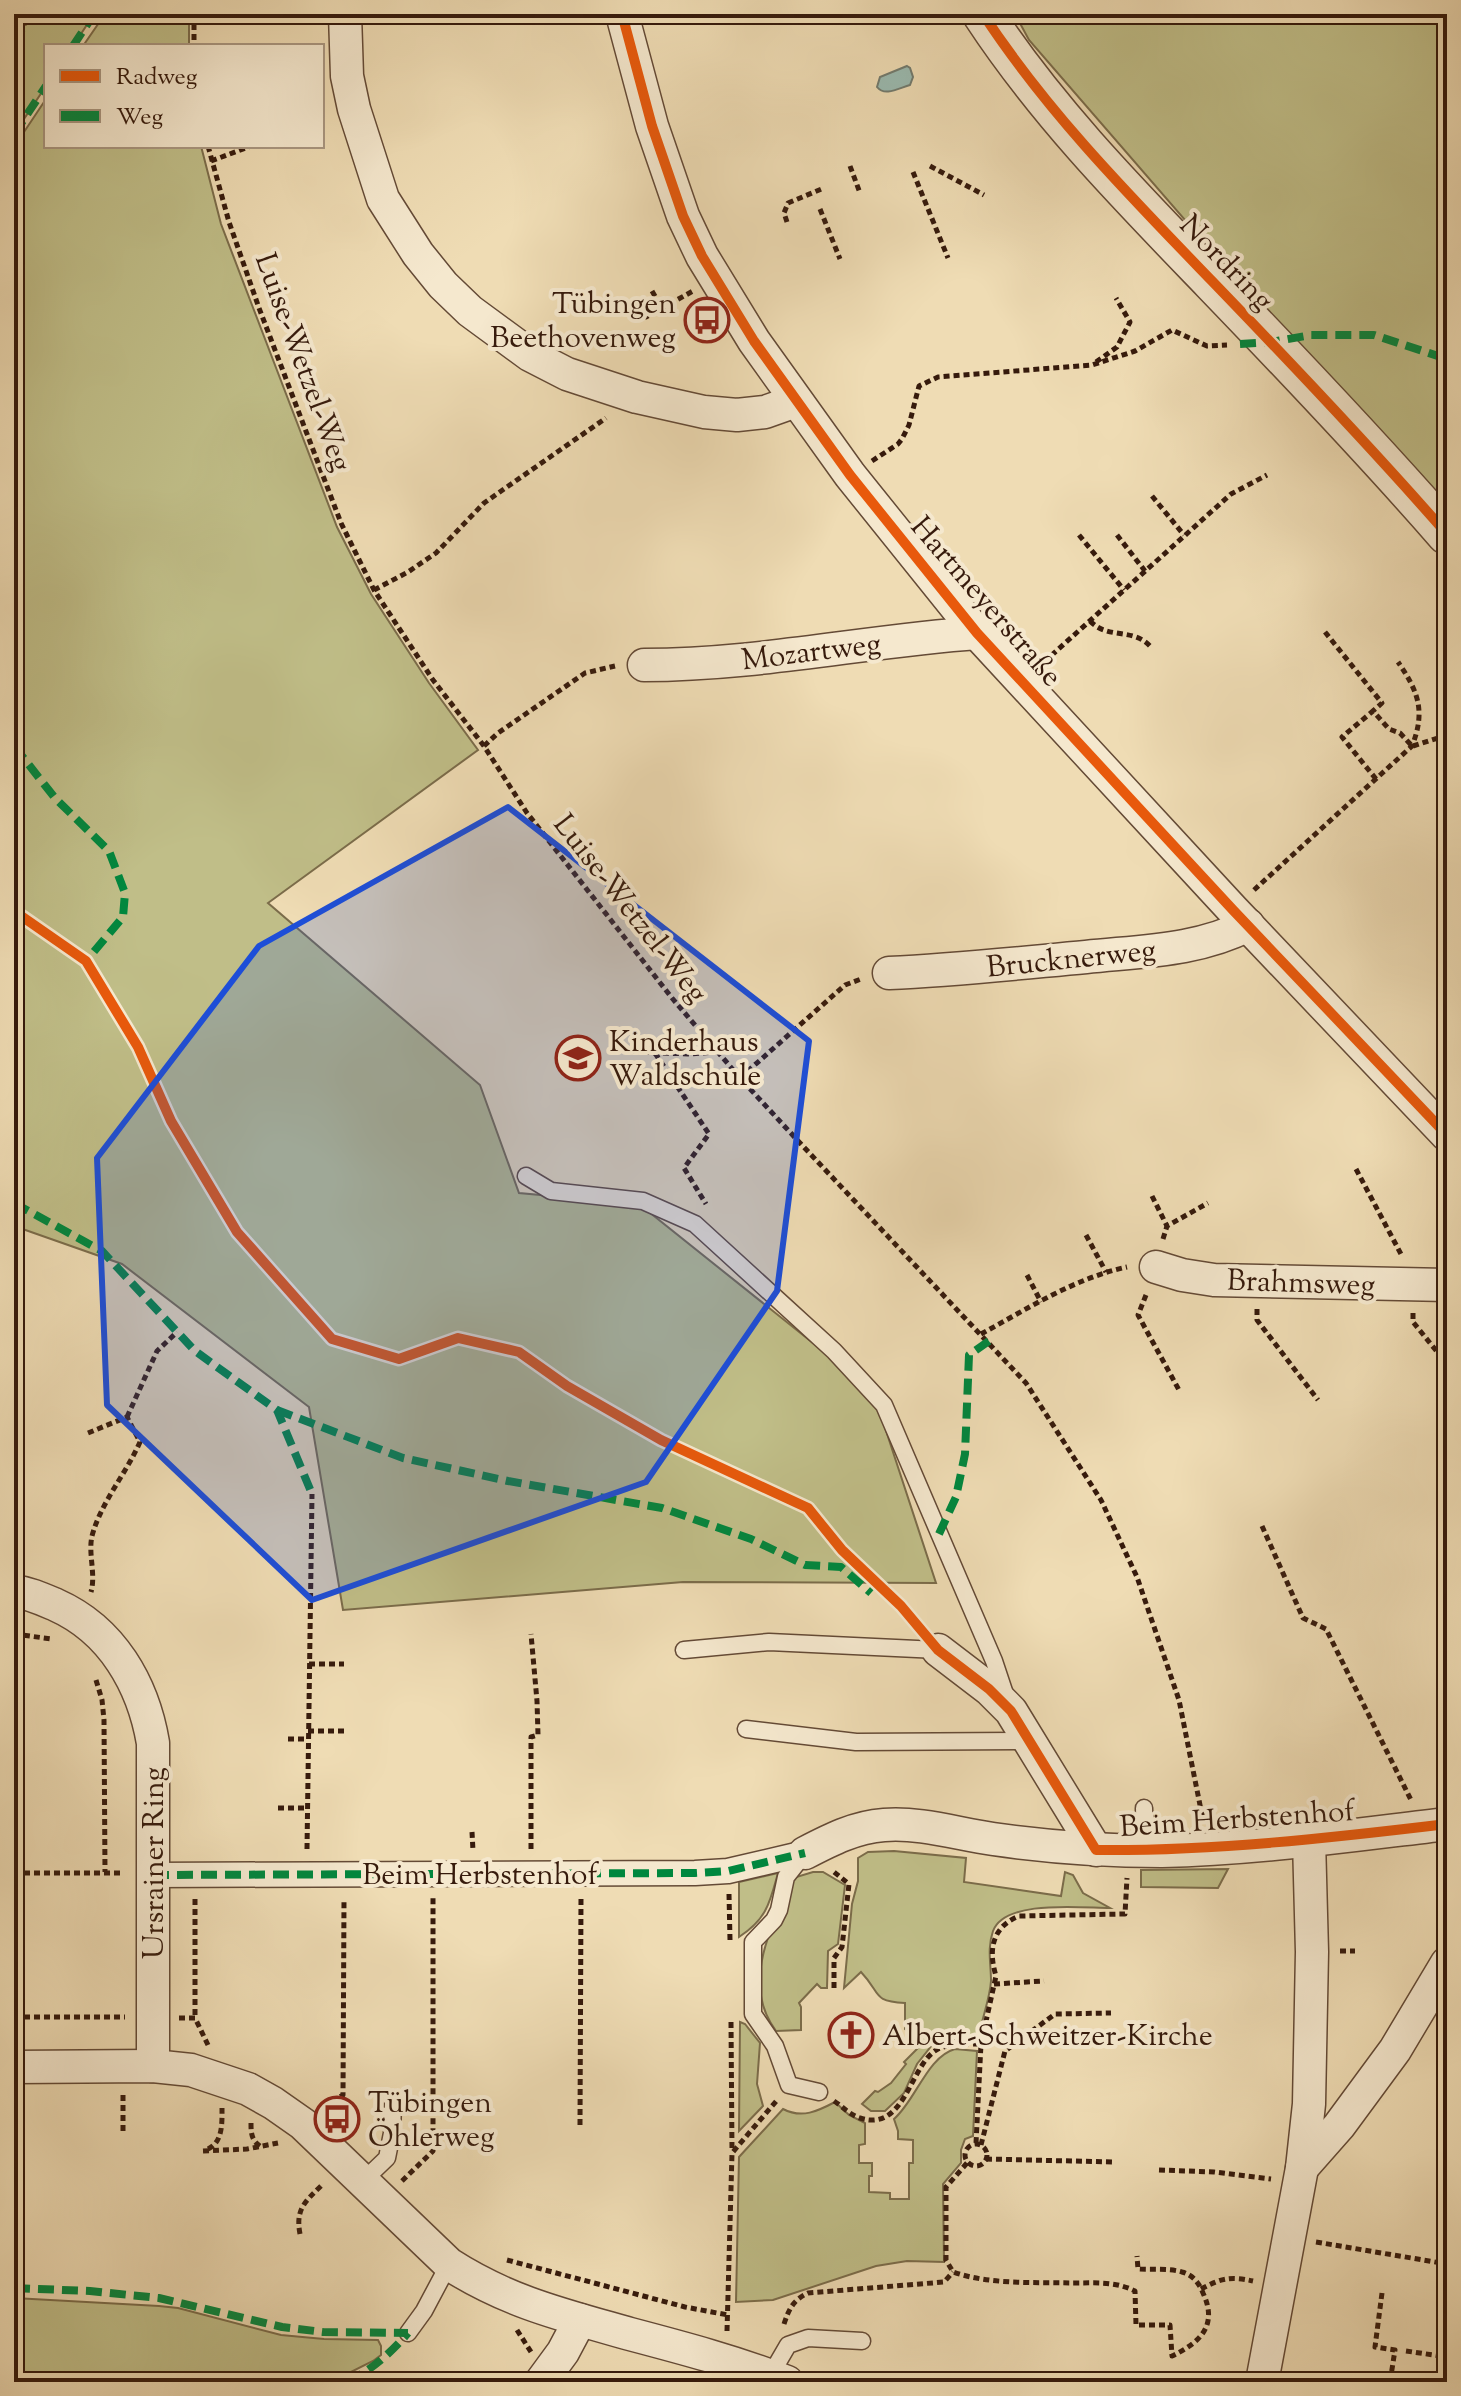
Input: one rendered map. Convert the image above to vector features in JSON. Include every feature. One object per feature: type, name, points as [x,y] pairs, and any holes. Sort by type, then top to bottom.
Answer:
[{"type":"street","points":[[345,14],[347,76],[354,109],[383,199],[418,254],[443,285],[470,311],[530,355],[567,374],[637,397],[704,412],[737,415],[765,412],[796,401]]},
{"type":"street","name":"Hartmeyerstraße","points":[[622,14],[652,126],[683,216],[726,298],[850,475],[977,633],[1447,1135]]},
{"type":"street","name":"Nordring","points":[[983,14],[1053,111],[1096,160],[1332,407],[1447,534]]},
{"type":"street","name":"Mozartweg","points":[[644,665],[726,662],[977,633]]},
{"type":"street","name":"Brucknerweg","points":[[889,973],[1191,946],[1228,936],[1248,925]]},
{"type":"street","name":"Brahmsweg","points":[[1156,1267],[1214,1280],[1258,1281],[1409,1272],[1447,1285]]},
{"type":"street","name":"Ursrainer Ring","points":[[14,1591],[46,1600],[94,1627],[128,1670],[149,1716],[153,1743],[153,1875],[138,2066]]},
{"type":"street","name":"Beim Herbstenhof","points":[[938,1650],[989,1689],[1011,1711],[1096,1850]]},
{"type":"street","name":"Beim Herbstenhof","points":[[153,1875],[728,1871],[818,1846],[854,1830],[884,1825],[918,1827],[1048,1847],[1145,1851],[1309,1840],[1447,1824]]},
{"type":"street","name":"Beim Herbstenhof","points":[[1262,2382],[1301,2174],[1309,2104],[1312,2040],[1309,1840]]},
{"type":"street","name":"Beim Herbstenhof","points":[[1301,2174],[1402,2040],[1447,1963]]},
{"type":"street","points":[[14,2067],[138,2066],[191,2070],[248,2089],[303,2124],[449,2264],[501,2294],[580,2320],[726,2360],[779,2379]]},
{"type":"street","points":[[541,2382],[563,2352],[580,2320]]},
{"type":"lane","points":[[526,1176],[551,1191],[643,1201],[695,1224],[834,1351],[884,1405],[994,1661],[1011,1711]]},
{"type":"lane","points":[[684,1650],[769,1642],[938,1650]]},
{"type":"lane","points":[[746,1729],[856,1742],[1027,1741]]},
{"type":"lane","points":[[1144,1808],[1145,1851]]},
{"type":"lane","points":[[818,1846],[786,1877],[774,1920],[753,1942],[753,2014],[775,2046],[789,2085],[819,2092]]},
{"type":"lane","points":[[362,2183],[387,2158],[393,2104]]},
{"type":"lane","points":[[408,2333],[424,2311],[449,2264]]},
{"type":"lane","points":[[779,2379],[788,2345],[808,2338],[862,2341]]},
{"type":"path","points":[[24,25],[28,14]]},
{"type":"path","points":[[194,14],[194,44]]},
{"type":"path","points":[[211,161],[246,148]]},
{"type":"path","points":[[850,166],[860,193]]},
{"type":"path","points":[[930,166],[984,195]]},
{"type":"path","points":[[913,172],[948,258]]},
{"type":"path","points":[[787,222],[784,213],[788,203],[824,188]]},
{"type":"path","points":[[820,209],[840,259]]},
{"type":"path","points":[[652,291],[662,308]]},
{"type":"path","points":[[640,305],[646,317],[682,297]]},
{"type":"path","points":[[1092,365],[1117,347],[1130,322],[1116,298]]},
{"type":"path","points":[[885,452],[898,444],[909,425],[919,386],[938,377],[1092,365],[1135,351],[1172,330],[1207,346],[1240,344]]},
{"type":"path","points":[[374,590],[436,553],[484,503],[585,432]]},
{"type":"path","points":[[1058,650],[1231,494],[1267,475]]},
{"type":"path","points":[[1152,496],[1184,535]]},
{"type":"path","points":[[1079,535],[1124,590]]},
{"type":"path","points":[[1117,535],[1145,571]]},
{"type":"path","points":[[1090,621],[1102,632],[1135,636],[1151,647]]},
{"type":"path","points":[[1325,632],[1382,703],[1342,737],[1376,779]]},
{"type":"path","points":[[1398,662],[1415,686],[1419,707],[1418,730],[1412,746]]},
{"type":"path","points":[[484,746],[585,673]]},
{"type":"path","points":[[1373,711],[1389,729],[1400,733],[1412,746]]},
{"type":"path","points":[[1271,875],[1412,746],[1438,738]]},
{"type":"path","points":[[740,1078],[845,985]]},
{"type":"path","points":[[633,1052],[718,1052]]},
{"type":"path","points":[[655,1053],[709,1134],[684,1168],[707,1204],[695,1224]]},
{"type":"path","points":[[1356,1169],[1409,1272],[1413,1322],[1447,1364]]},
{"type":"path","points":[[1152,1196],[1167,1226],[1138,1315],[1179,1390]]},
{"type":"path","points":[[1167,1226],[1208,1203]]},
{"type":"path","points":[[1086,1235],[1106,1272]]},
{"type":"path","points":[[981,1334],[1106,1272],[1127,1267],[1156,1267]]},
{"type":"path","points":[[1027,1275],[1041,1302]]},
{"type":"path","points":[[1258,1281],[1257,1320],[1318,1400]]},
{"type":"path","points":[[88,1433],[127,1417],[157,1351],[177,1332]]},
{"type":"path","points":[[83,1620],[94,1583],[91,1539],[101,1511],[140,1442],[127,1417]]},
{"type":"path","points":[[306,1874],[312,1494]]},
{"type":"path","points":[[1262,1526],[1303,1618],[1326,1629],[1393,1765]]},
{"type":"path","points":[[14,1634],[56,1640]]},
{"type":"path","points":[[531,1634],[538,1735],[531,1737],[531,1874]]},
{"type":"path","points":[[309,1664],[344,1664]]},
{"type":"path","points":[[90,1668],[102,1700],[104,1720],[105,1872]]},
{"type":"path","points":[[308,1731],[345,1731]]},
{"type":"path","points":[[288,1739],[308,1739]]},
{"type":"path","points":[[278,1808],[307,1808]]},
{"type":"path","points":[[818,1846],[833,1871],[849,1884],[842,1947],[834,1958],[834,1988]]},
{"type":"path","points":[[14,1873],[153,1875]]},
{"type":"path","points":[[580,2125],[581,1873]]},
{"type":"path","points":[[195,1875],[195,2018]]},
{"type":"path","points":[[222,2080],[219,2139],[215,2146],[203,2151],[247,2149],[279,2143],[315,2111],[343,2095],[344,1875]]},
{"type":"path","points":[[300,2234],[298,2221],[302,2206],[433,2151],[433,1875]]},
{"type":"path","points":[[979,2144],[981,2044],[996,1976],[993,1965],[995,1935],[1007,1921],[1019,1916],[1125,1914],[1126,1889]]},
{"type":"path","points":[[994,1984],[1044,1981]]},
{"type":"path","points":[[726,2360],[732,2153],[731,2007]]},
{"type":"path","points":[[979,2144],[1005,2051],[1055,2014],[1111,2013]]},
{"type":"path","points":[[819,2092],[863,2119],[874,2120],[899,2107],[928,2057],[936,2050],[981,2044]]},
{"type":"path","points":[[123,2134],[138,2066]]},
{"type":"path","points":[[732,2153],[789,2085]]},
{"type":"path","points":[[979,2144],[985,2147],[986,2159],[975,2167],[967,2163],[964,2154],[968,2146],[979,2144]]},
{"type":"path","points":[[986,2159],[1115,2162]]},
{"type":"path","points":[[967,2163],[946,2187],[946,2260],[953,2272],[968,2277],[1026,2282],[1120,2283],[1135,2291],[1136,2325],[1170,2325],[1172,2356],[1191,2347],[1203,2333],[1210,2316],[1201,2289],[1197,2281],[1181,2271],[1138,2269],[1137,2256]]},
{"type":"path","points":[[1159,2170],[1301,2174]]},
{"type":"path","points":[[1287,2237],[1447,2264]]},
{"type":"path","points":[[496,2257],[685,2307],[728,2315]]},
{"type":"path","points":[[779,2379],[789,2309],[796,2298],[808,2293],[944,2282],[953,2272]]},
{"type":"path","points":[[1201,2289],[1220,2279],[1237,2277],[1279,2287]]},
{"type":"path","points":[[1382,2293],[1375,2347],[1395,2350],[1390,2382]]},
{"type":"path","points":[[1406,2351],[1447,2357]]},
{"type":"path","points":[[1151,2382],[1153,2374],[1162,2374],[1192,2382]]},
{"type":"highlighted area","points":[[508,807],[809,1041],[777,1291],[646,1482],[312,1600],[107,1405],[97,1158],[259,946]]},
{"type":"shaded area","points":[[14,14],[94,14],[74,44],[44,44],[44,89],[14,134]]},
{"type":"shaded area","points":[[105,14],[189,14],[189,44],[84,44]]},
{"type":"shaded area","points":[[1015,14],[1447,14],[1447,507],[1263,310],[1029,40]]},
{"type":"shaded area","points":[[44,102],[44,148],[202,148],[221,224],[337,527],[371,594],[429,683],[478,750],[268,903],[480,1085],[519,1193],[639,1204],[873,1391],[936,1583],[683,1582],[343,1610],[309,1407],[122,1264],[14,1226],[14,147]]},
{"type":"shaded area","points":[[894,1851],[966,1858],[964,1882],[1061,1896],[1065,1872],[1073,1875],[1083,1893],[1110,1908],[1028,1910],[1000,1921],[991,1937],[991,1981],[979,2036],[933,2044],[917,2064],[904,2093],[885,2111],[871,2111],[862,2104],[875,2091],[891,2083],[906,2064],[904,2062],[922,2044],[905,2029],[905,2003],[882,1998],[861,1972],[844,1988],[852,1904],[858,1881],[858,1858],[868,1852]]},
{"type":"shaded area","points":[[1228,1869],[1218,1888],[1141,1887],[1141,1870]]},
{"type":"shaded area","points":[[823,1872],[845,1885],[838,1944],[828,1951],[827,1988],[817,1984],[799,2003],[801,2030],[776,2031],[766,2013],[761,1994],[763,1954],[793,1878]]},
{"type":"shaded area","points":[[778,1873],[762,1916],[739,1937],[739,1882]]},
{"type":"shaded area","points":[[740,2022],[760,2043],[757,2084],[763,2106],[739,2131]]},
{"type":"shaded area","points":[[955,2049],[977,2051],[973,2136],[965,2139],[961,2163],[943,2184],[944,2262],[907,2261],[876,2266],[773,2300],[736,2302],[739,2157],[783,2109],[803,2114],[835,2102],[849,2115],[865,2123],[865,2144],[859,2145],[859,2163],[872,2163],[869,2192],[890,2193],[890,2199],[909,2199],[909,2163],[913,2163],[913,2140],[898,2139],[894,2119],[929,2070]]},
{"type":"shaded area","points":[[14,2298],[178,2308],[281,2335],[378,2340],[381,2355],[331,2382],[14,2382]]},
{"type":"water","points":[[907,66],[913,77],[910,85],[888,92],[877,87],[880,77]]},
{"type":"marked path","points":[[74,44],[94,14]]},
{"type":"marked path","points":[[14,43],[24,25]]},
{"type":"marked path","points":[[14,134],[44,89]]},
{"type":"marked path","points":[[1240,344],[1311,335],[1374,335],[1447,359]]},
{"type":"marked path","points":[[14,746],[55,798],[109,851],[125,893],[123,917],[86,961]]},
{"type":"marked path","points":[[14,1203],[102,1251],[195,1351],[277,1410],[312,1494]]},
{"type":"marked path","points":[[939,1534],[956,1497],[965,1454],[969,1355],[989,1341]]},
{"type":"marked path","points":[[277,1410],[403,1458],[508,1481],[662,1508],[751,1539],[805,1565],[841,1567],[871,1593]]},
{"type":"marked path","points":[[153,1875],[695,1873],[728,1871],[805,1853]]},
{"type":"marked path","points":[[14,2288],[159,2298],[282,2327],[323,2332],[408,2333]]},
{"type":"marked path","points":[[348,2382],[380,2360],[408,2333]]},
{"type":"cycle path","points":[[622,14],[652,126],[683,216],[702,256],[754,341],[850,475],[977,633],[1233,910],[1447,1135]]},
{"type":"cycle path","points":[[983,14],[1035,86],[1091,153],[1331,406],[1447,534]]},
{"type":"cycle path","points":[[14,911],[86,961],[138,1047],[171,1121],[237,1232],[332,1339],[399,1359],[458,1338],[519,1352],[567,1386],[661,1440],[808,1508],[842,1550],[901,1606],[938,1650],[989,1689],[1011,1711],[1096,1850],[1228,1846],[1447,1824]]},
{"type":"place","name":"Tübingen Beethovenweg","points":[[707,320]]},
{"type":"place","name":"Kinderhaus Waldschule","points":[[578,1058]]},
{"type":"place","name":"Albert-Schweitzer-Kirche","points":[[851,2035]]},
{"type":"place","name":"Tübingen Öhlerweg","points":[[337,2119]]}]
